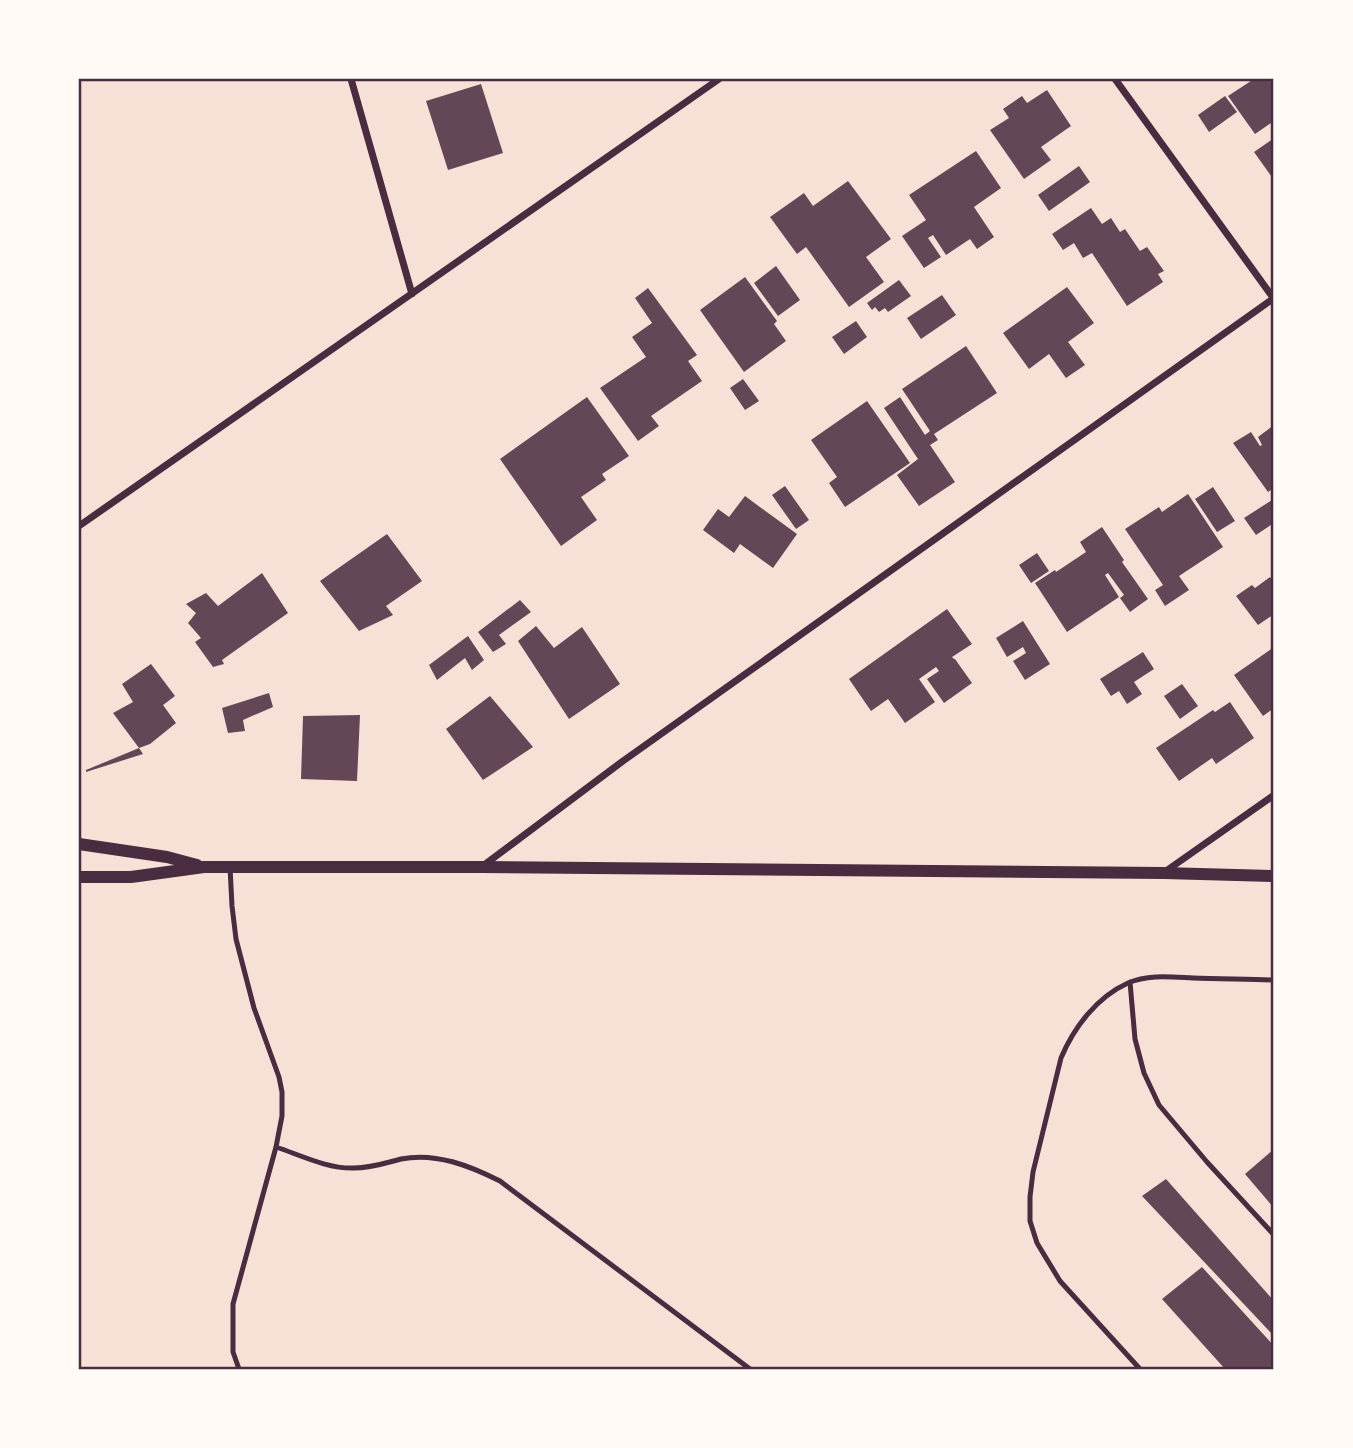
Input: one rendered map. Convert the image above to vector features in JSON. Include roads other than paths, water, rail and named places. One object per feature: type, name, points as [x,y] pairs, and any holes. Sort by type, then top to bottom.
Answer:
[{"type":"street","points":[[351,79],[412,294]]},
{"type":"street","points":[[79,526],[719,79]]},
{"type":"street","points":[[482,867],[623,761],[1274,299],[1115,79]]},
{"type":"street","points":[[1164,873],[1274,795]]},
{"type":"street","points":[[79,844],[167,857],[204,867]]},
{"type":"street","points":[[79,877],[131,877],[204,867],[482,867],[1274,876]]},
{"type":"lane","points":[[230,867],[236,939],[254,1008],[282,1092],[282,1116],[276,1147],[233,1304],[233,1352],[239,1369]]},
{"type":"lane","points":[[1140,1369],[1060,1281],[1037,1242],[1030,1222],[1033,1172],[1061,1058],[1068,1041],[1092,1010],[1108,995],[1130,982],[1151,977],[1274,980]]},
{"type":"lane","points":[[1130,982],[1135,1040],[1144,1073],[1159,1105],[1206,1162],[1274,1235]]},
{"type":"lane","points":[[276,1147],[328,1164],[352,1168],[376,1167],[402,1159],[424,1157],[478,1170],[511,1189],[750,1369]]}]
